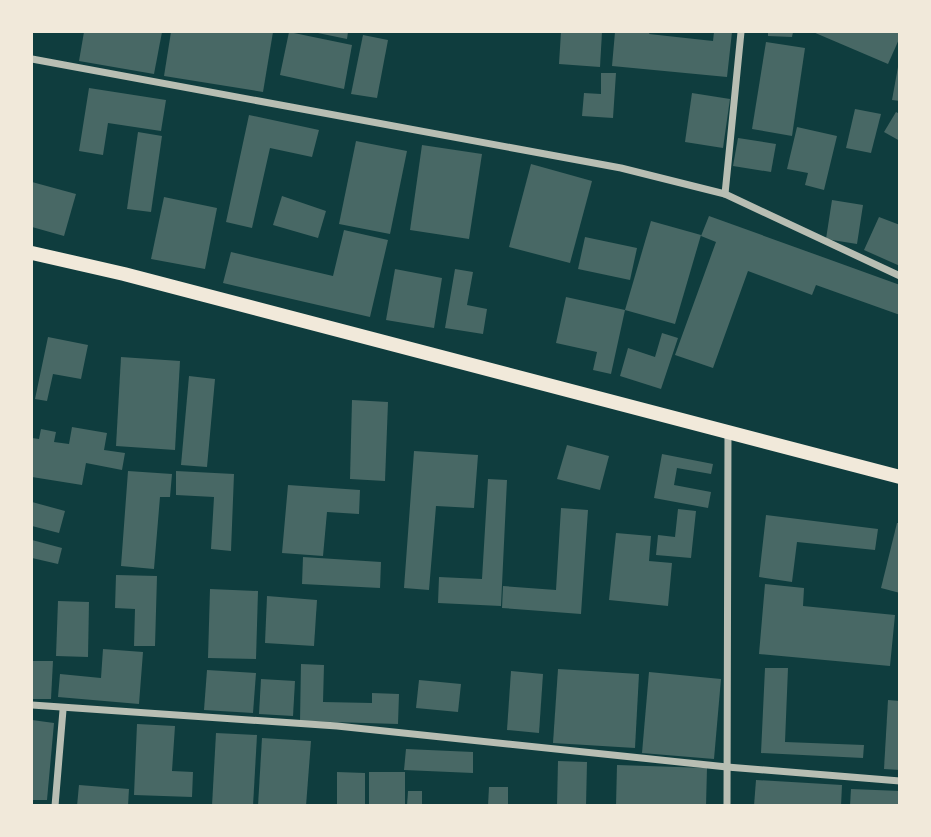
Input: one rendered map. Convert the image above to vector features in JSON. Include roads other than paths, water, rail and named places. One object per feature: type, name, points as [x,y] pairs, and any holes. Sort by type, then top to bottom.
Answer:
[{"type":"main road","points":[[32,253],[124,274],[900,477]]},
{"type":"street","points":[[725,194],[741,32]]},
{"type":"street","points":[[32,59],[621,168],[725,194],[900,276]]},
{"type":"street","points":[[727,806],[728,430]]},
{"type":"street","points":[[32,705],[64,710],[337,726],[727,767],[900,781]]},
{"type":"street","points":[[55,806],[64,710]]}]
